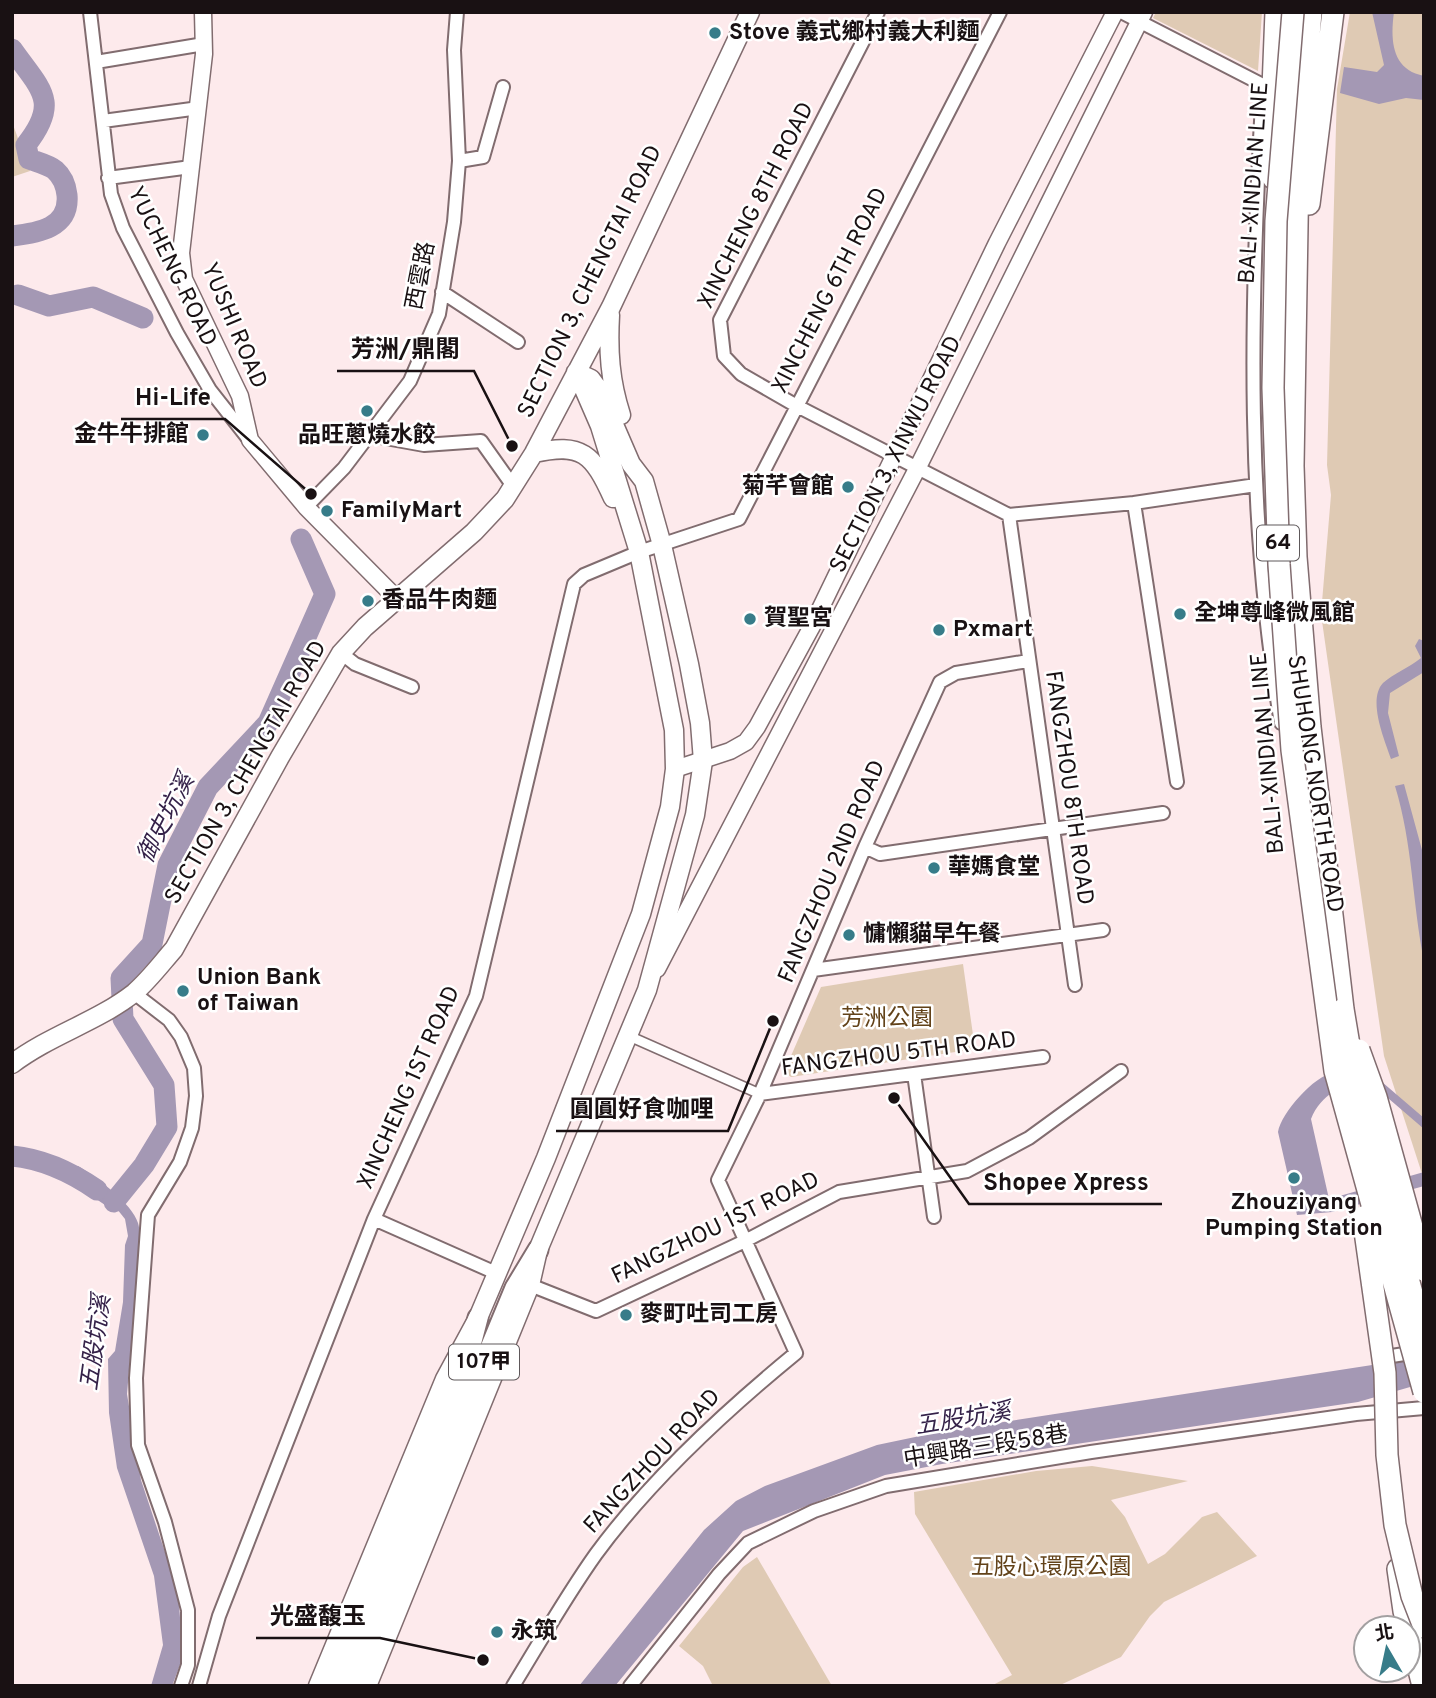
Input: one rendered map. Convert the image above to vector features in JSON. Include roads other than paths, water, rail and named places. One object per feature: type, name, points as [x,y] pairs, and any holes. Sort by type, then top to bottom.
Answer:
[{"type":"highway","points":[[1276,12],[1271,139],[1276,220]]},
{"type":"highway","name":"BALI-XINDIAN LINE","points":[[1293,12],[1276,220],[1273,388],[1275,470],[1292,750],[1335,1071],[1424,1392]]},
{"type":"highway","name":"BALI-XINDIAN LINE","points":[[1311,12],[1298,166],[1293,466],[1296,557],[1310,727],[1343,1009],[1357,1099],[1424,1336]]},
{"type":"highway","points":[[1297,279],[1333,12]]},
{"type":"highway","points":[[1343,1009],[1376,1097],[1424,1270]]},
{"type":"highway","points":[[1335,1071],[1362,1210],[1377,1308],[1398,1580],[1423,1686]]},
{"type":"highway","points":[[1395,1525],[1412,1596],[1424,1627]]},
{"type":"main road","name":"SECTION 3, CHENGTAI ROAD","points":[[12,1064],[69,1028],[105,1011],[133,993],[174,949],[279,757],[341,653],[474,532],[513,486],[534,453],[611,307],[750,12]]},
{"type":"main road","points":[[611,307],[608,351],[611,380],[644,481]]},
{"type":"main road","name":"107甲","points":[[367,1686],[530,1285],[538,1251],[647,989],[689,841],[703,761],[689,664],[663,545],[644,481],[631,464],[599,390],[590,379],[576,372]]},
{"type":"main road","name":"107甲","points":[[318,1686],[445,1379],[478,1318],[546,1158],[641,914],[660,848],[675,769],[674,730],[639,552],[600,426],[576,372]]},
{"type":"main road","points":[[534,453],[559,447],[574,449],[586,456],[608,486],[639,552]]},
{"type":"main road","name":"107甲","points":[[334,1686],[520,1276],[538,1251]]},
{"type":"main road","name":"107甲","points":[[350,1686],[429,1475],[478,1318]]},
{"type":"street","name":"YUCHENG ROAD","points":[[90,12],[110,194],[124,228],[177,333],[210,390],[250,440]]},
{"type":"street","name":"YUSHI ROAD","points":[[203,12],[204,44],[199,108],[181,253],[184,279],[240,396],[250,440],[306,507],[397,600]]},
{"type":"street","name":"西雲路","points":[[306,507],[344,468],[410,381],[439,314],[454,222],[459,161],[454,50],[457,12]]},
{"type":"street","name":"XINCHENG 8TH ROAD","points":[[878,12],[720,320],[724,356],[741,374],[795,405],[1009,515]]},
{"type":"street","name":"XINCHENG 6TH ROAD","points":[[663,545],[738,519],[1000,12]]},
{"type":"street","points":[[1118,12],[1141,17],[1263,85]]},
{"type":"street","name":"SECTION 3, XINWU ROAD","points":[[675,769],[703,761],[746,743],[757,727],[811,628],[997,243],[1118,12]]},
{"type":"street","name":"SHUHONG NORTH ROAD","points":[[1276,12],[1263,85],[1254,292],[1256,485],[1270,644],[1280,721],[1331,1023],[1368,1172],[1418,1351],[1379,1359]]},
{"type":"street","name":"SECTION 3, XINWU ROAD","points":[[647,989],[917,469],[1141,17]]},
{"type":"street","points":[[96,62],[204,44]]},
{"type":"street","points":[[459,161],[483,157],[503,87]]},
{"type":"street","points":[[103,121],[199,108]]},
{"type":"street","points":[[108,178],[191,167]]},
{"type":"street","points":[[442,292],[518,342]]},
{"type":"street","points":[[369,435],[424,445],[481,440],[513,486]]},
{"type":"street","points":[[1009,515],[1134,503],[1256,485]]},
{"type":"street","points":[[1134,503],[1177,782]]},
{"type":"street","name":"FANGZHOU 8TH ROAD","points":[[1009,515],[1027,661],[1076,985]]},
{"type":"street","name":"XINCHENG 1ST ROAD","points":[[199,1686],[219,1616],[373,1219],[476,996],[574,584],[584,575],[663,545]]},
{"type":"street","points":[[341,653],[355,664],[412,687]]},
{"type":"street","name":"FANGZHOU 2ND ROAD","points":[[796,1353],[718,1180],[760,1094],[865,847],[940,682],[956,673],[1027,661]]},
{"type":"street","points":[[865,847],[880,854],[1163,813]]},
{"type":"street","points":[[813,971],[1103,930]]},
{"type":"street","points":[[133,993],[169,1020],[181,1037],[194,1068],[196,1096],[191,1128],[180,1162],[148,1215],[136,1378],[138,1445],[165,1522],[188,1610],[188,1665],[181,1686]]},
{"type":"street","points":[[629,1036],[760,1094]]},
{"type":"street","name":"FANGZHOU 5TH ROAD","points":[[760,1094],[1043,1057]]},
{"type":"street","name":"FANGZHOU 1ST ROAD","points":[[530,1285],[596,1311],[745,1241],[839,1192],[967,1171],[1028,1138],[1121,1071]]},
{"type":"street","points":[[914,1074],[934,1217]]},
{"type":"street","points":[[1368,1172],[1424,1224]]},
{"type":"street","points":[[1381,1221],[1413,1212]]},
{"type":"street","points":[[373,1219],[496,1273]]},
{"type":"street","points":[[1397,1269],[1424,1261]]},
{"type":"street","name":"FANGZHOU ROAD","points":[[513,1686],[605,1544],[650,1491],[715,1423],[796,1353]]},
{"type":"street","name":"中興路三段58巷","points":[[630,1686],[719,1574],[748,1543],[814,1511],[879,1488],[940,1475],[1044,1459],[1343,1416],[1424,1408]]},
{"type":"waterway","name":"御史坑溪","points":[[12,49],[43,96],[43,117],[26,145],[29,159],[55,170],[64,182],[67,195],[67,206],[58,222],[42,230],[12,236]]},
{"type":"waterway","name":"御史坑溪","points":[[18,295],[49,306],[93,297],[143,318]]},
{"type":"waterway","name":"御史坑溪","points":[[114,1202],[144,1165],[167,1127],[164,1085],[123,1019],[121,978],[152,944],[168,865],[208,787],[268,723],[325,594],[301,539]]},
{"type":"waterway","name":"五股坑溪","points":[[12,1156],[57,1167],[97,1190]]},
{"type":"place","name":"Stove 義式鄉村義大利麵","points":[[715,33]]},
{"type":"place","name":"品旺蔥燒水餃","points":[[367,411]]},
{"type":"place","name":"金牛牛排館","points":[[203,435]]},
{"type":"place","name":"芳洲/鼎閣","points":[[512,446]]},
{"type":"place","name":"菊芊會館","points":[[848,487]]},
{"type":"place","name":"Hi-Life","points":[[311,494]]},
{"type":"place","name":"FamilyMart","points":[[327,511]]},
{"type":"place","name":"香品牛肉麵","points":[[368,601]]},
{"type":"place","name":"全坤尊峰微風館","points":[[1180,614]]},
{"type":"place","name":"賀聖宮","points":[[750,619]]},
{"type":"place","name":"Pxmart","points":[[939,630]]},
{"type":"place","name":"華媽食堂","points":[[934,868]]},
{"type":"place","name":"慵懶貓早午餐","points":[[849,935]]},
{"type":"place","name":"Union Bank of Taiwan","points":[[183,991]]},
{"type":"place","name":"圓圓好食咖哩","points":[[773,1021]]},
{"type":"place","name":"Shopee Xpress","points":[[894,1098]]},
{"type":"place","name":"Zhouziyang Pumping Station","points":[[1294,1178]]},
{"type":"place","name":"麥町吐司工房","points":[[626,1315]]},
{"type":"place","name":"永筑","points":[[497,1632]]},
{"type":"place","name":"光盛馥玉","points":[[483,1660]]},
{"type":"park label","name":"芳洲公園","points":[[887,1019]]},
{"type":"park label","name":"五股心環原公園","points":[[1051,1568]]}]
